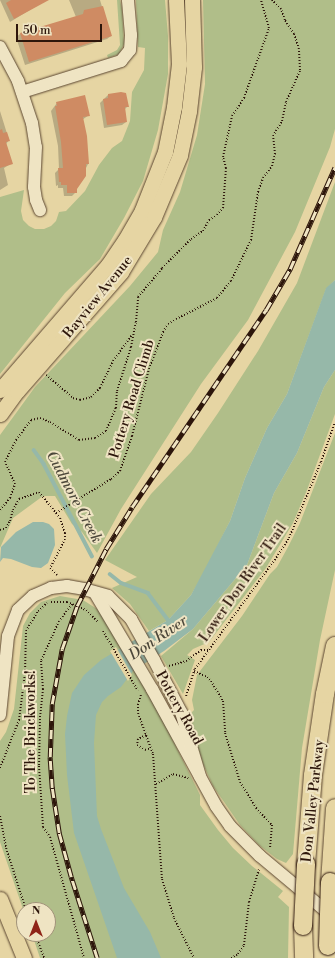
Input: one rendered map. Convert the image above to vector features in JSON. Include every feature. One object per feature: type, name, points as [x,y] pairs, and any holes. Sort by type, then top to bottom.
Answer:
[{"type":"highway","name":"Don Valley Parkway","points":[[304,958],[303,926],[306,864],[313,775],[325,694],[335,646]]},
{"type":"highway","name":"Don Valley Parkway","points":[[328,952],[330,882],[335,808]]},
{"type":"main road","name":"Bayview Avenue","points":[[0,390],[108,265],[126,240],[142,210],[165,152],[174,107],[179,64],[176,0]]},
{"type":"main road","name":"Bayview Avenue","points":[[0,414],[121,272],[154,217],[180,155],[189,111],[194,67],[192,0]]},
{"type":"main road","points":[[0,899],[24,958]]},
{"type":"street","points":[[22,92],[121,61],[130,50],[131,35],[128,0]]},
{"type":"street","points":[[0,47],[18,81],[35,136],[34,187],[36,200],[40,210]]},
{"type":"street","name":"Pottery Road","points":[[0,715],[8,636],[18,610],[33,596],[52,588],[77,587],[108,596],[131,619],[159,663],[181,712],[200,776]]},
{"type":"street","name":"Pottery Road","points":[[95,593],[116,626],[216,806],[230,826],[261,863],[335,919]]},
{"type":"path","points":[[0,510],[10,498],[15,484],[4,462],[16,440],[31,420],[40,418],[50,422],[79,440],[94,438],[106,431],[116,408],[117,391],[133,334],[138,297],[149,282],[191,239],[203,231],[209,220],[217,215],[223,208],[226,168],[223,157],[232,116],[244,98],[269,28],[261,0]]},
{"type":"path","name":"Pottery Road Climb","points":[[56,513],[69,503],[111,479],[120,470],[132,436],[148,369],[168,324],[217,298],[231,282],[252,240],[258,192],[262,178],[272,166],[275,154],[273,136],[282,121],[286,102],[300,70],[299,49],[294,34],[285,20],[281,9],[272,0]]},
{"type":"path","points":[[38,369],[73,398],[80,400],[91,398],[100,388],[113,361],[133,334]]},
{"type":"path","name":"Lower Don River Trail","points":[[186,703],[194,671],[289,538],[321,462],[335,422]]},
{"type":"path","points":[[0,530],[6,528],[19,499],[39,492],[56,513],[64,528],[65,539],[50,568],[57,575],[57,578]]},
{"type":"path","points":[[0,768],[19,720],[25,672],[25,639],[30,624],[38,612],[47,603],[56,601],[72,604],[86,610],[100,627],[134,685]]},
{"type":"path","name":"To The Brickworks!","points":[[72,604],[59,621],[41,662],[43,689],[40,716],[39,766],[44,827],[50,837],[84,958]]},
{"type":"path","points":[[159,663],[186,661],[201,650],[209,650]]},
{"type":"path","points":[[194,671],[207,676],[224,701],[225,733],[240,782],[256,808],[272,825],[270,849],[261,863],[249,902],[244,945],[238,954],[232,958]]},
{"type":"path","points":[[141,695],[138,704],[138,713],[151,748],[156,784],[159,852],[162,879],[174,918],[194,958]]},
{"type":"path","points":[[146,734],[138,739],[137,745],[145,750],[151,748]]},
{"type":"path","points":[[156,784],[173,774],[188,778]]},
{"type":"path","points":[[0,816],[6,848],[23,902]]},
{"type":"path","points":[[38,942],[44,958]]},
{"type":"green space","points":[[117,0],[120,0],[122,9],[124,44],[119,54],[108,58],[107,55],[117,50],[120,45]]},
{"type":"green space","points":[[136,0],[165,0],[168,36],[168,74],[158,130],[143,181],[124,218],[100,259],[65,293],[0,374],[0,197],[24,190],[21,211],[23,220],[35,229],[44,229],[51,226],[56,221],[59,212],[66,211],[85,191],[99,165],[112,148],[122,141],[130,121],[132,92],[144,70],[145,48],[138,47]]},
{"type":"green space","points":[[203,0],[335,0],[335,129],[330,147],[295,232],[248,320],[201,384],[121,509],[97,553],[82,532],[72,524],[55,496],[43,496],[13,518],[0,548],[0,435],[35,387],[130,286],[158,252],[163,230],[180,192],[197,135],[205,84]]},
{"type":"green space","points":[[335,182],[335,280],[326,289],[287,394],[267,428],[245,478],[230,521],[205,571],[191,595],[168,620],[149,631],[130,604],[112,588],[137,577],[105,560],[151,494],[191,452],[258,351],[297,283]]},
{"type":"green space","points":[[335,370],[335,414],[293,523],[266,568],[209,642],[193,649],[187,655],[195,660],[183,694],[161,656],[193,629],[247,565],[274,493],[297,453],[324,387]]},
{"type":"green space","points":[[335,433],[335,570],[320,640],[302,748],[293,854],[286,863],[277,859],[259,845],[240,825],[213,786],[203,764],[188,716],[194,710],[192,700],[197,675],[242,616],[270,574],[277,567],[300,523]]},
{"type":"green space","points":[[60,596],[83,600],[97,609],[104,618],[152,698],[200,795],[200,805],[233,848],[252,866],[283,891],[278,897],[289,907],[288,958],[40,958],[35,942],[56,942],[56,902],[21,902],[0,842],[0,741],[6,732],[14,709],[23,626],[30,613],[41,602]]},
{"type":"water","name":"Don River","points":[[335,280],[335,370],[324,387],[297,453],[274,493],[247,565],[193,629],[164,651],[133,671],[121,687],[102,702],[96,715],[94,743],[97,816],[124,888],[150,932],[161,958],[117,958],[74,833],[67,775],[65,734],[72,693],[84,675],[101,660],[168,620],[191,595],[230,521],[245,478],[267,428],[287,394],[326,288]]},
{"type":"water","points":[[33,522],[43,522],[49,524],[54,529],[55,545],[48,563],[41,568],[32,567],[11,559],[3,558],[0,562],[1,547],[16,532]]},
{"type":"pier","points":[[116,647],[132,675],[128,681],[110,651]]},
{"type":"building","points":[[11,0],[49,0],[14,19],[6,3]]},
{"type":"building","points":[[103,6],[112,36],[29,62],[20,33],[83,14],[84,10]]},
{"type":"building","points":[[121,92],[126,93],[129,107],[125,107],[127,122],[107,125],[103,99],[108,98],[108,94]]},
{"type":"building","points":[[85,95],[90,116],[83,117],[87,136],[89,164],[86,164],[86,176],[77,189],[77,193],[67,193],[67,185],[61,185],[61,182],[59,182],[58,168],[63,168],[61,142],[55,106],[57,106],[56,102]]},
{"type":"building","points":[[2,129],[3,133],[7,132],[10,141],[6,142],[13,164],[0,168],[0,130]]},
{"type":"waterway","name":"Cudmore Creek","points":[[34,450],[44,464],[92,556]]},
{"type":"waterway","name":"Cudmore Creek","points":[[110,574],[121,583],[148,593],[168,620]]},
{"type":"railway","points":[[97,958],[71,877],[59,833],[52,788],[50,757],[52,704],[62,649],[77,606],[106,549],[132,507],[266,310],[290,269],[335,167]]}]
